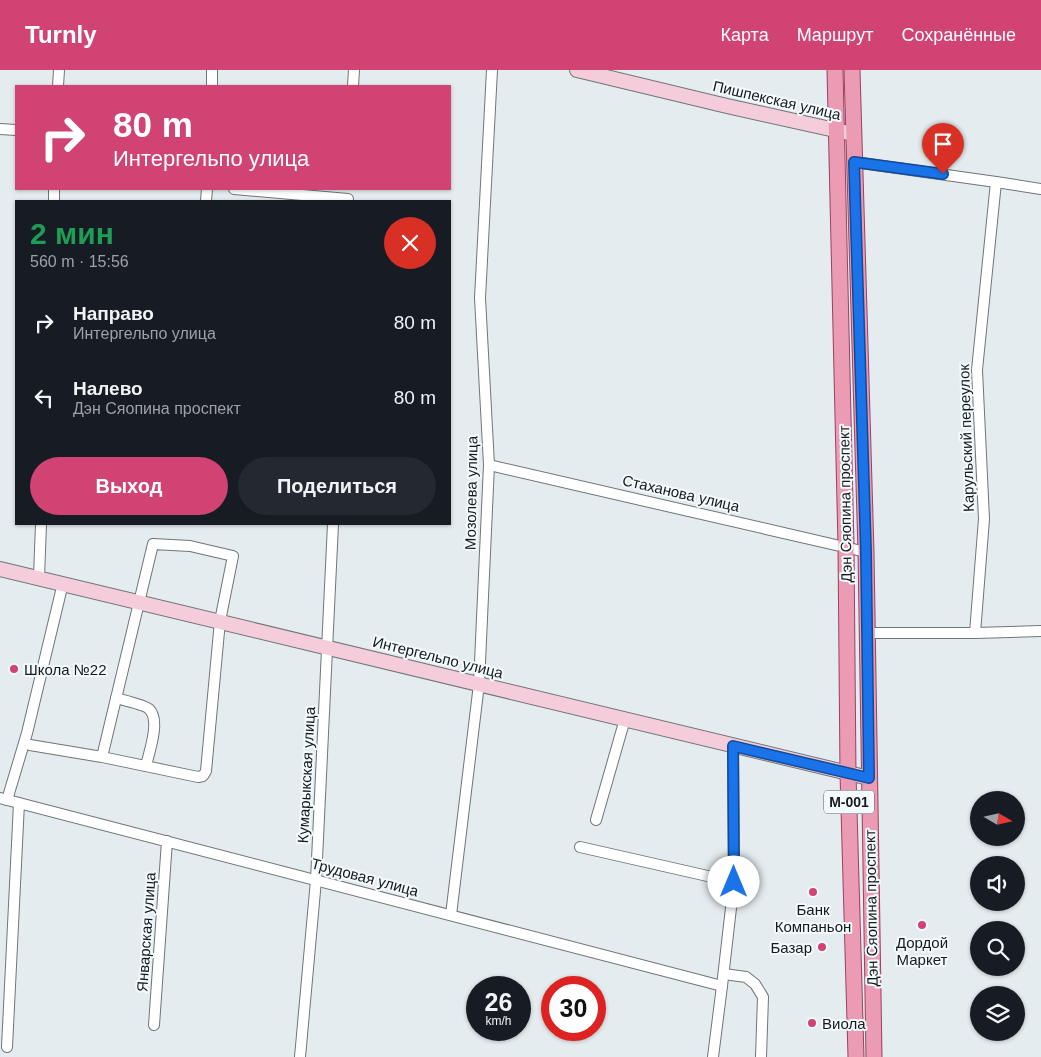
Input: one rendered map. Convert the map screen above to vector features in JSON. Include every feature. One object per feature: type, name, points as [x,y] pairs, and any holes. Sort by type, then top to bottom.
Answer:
[{"type":"main road","name":"Пишпекская улица","points":[[577,70],[853,134]]},
{"type":"main road","name":"Дэн Сяопина проспект","points":[[835,70],[846,546],[848,774],[856,1057]]},
{"type":"main road","name":"Дэн Сяопина проспект","points":[[852,70],[866,552],[874,1057]]},
{"type":"main road","name":"Интергельпо улица","points":[[0,569],[869,778]]},
{"type":"street","points":[[58,85],[59,70]]},
{"type":"street","points":[[212,70],[212,85]]},
{"type":"street","points":[[353,85],[354,70]]},
{"type":"street","name":"Мозолева улица","points":[[451,915],[479,684],[489,465],[480,298],[492,70]]},
{"type":"street","points":[[0,129],[15,130]]},
{"type":"street","points":[[854,162],[1041,190]]},
{"type":"street","name":"Карульский переулок","points":[[975,633],[984,519],[977,370],[996,182]]},
{"type":"street","points":[[250,190],[348,196]]},
{"type":"street","name":"Стаханова улица","points":[[489,465],[866,552]]},
{"type":"street","points":[[39,577],[41,525]]},
{"type":"street","name":"Кумарыкская улица","points":[[300,1057],[316,880],[333,525]]},
{"type":"street","points":[[30,745],[102,757],[198,777],[203,776],[206,771],[220,621],[233,556],[190,546],[153,544],[102,757]]},
{"type":"street","points":[[4,799],[27,733],[63,583]]},
{"type":"street","points":[[867,633],[1041,631]]},
{"type":"street","points":[[116,698],[148,708],[153,716],[155,726],[146,766]]},
{"type":"street","points":[[596,820],[624,719]]},
{"type":"street","points":[[713,1057],[734,882],[733,746]]},
{"type":"street","name":"Трудовая улица","points":[[4,799],[722,986]]},
{"type":"street","points":[[7,1047],[19,803]]},
{"type":"street","name":"Январская улица","points":[[154,1025],[168,841]]},
{"type":"street","points":[[580,847],[734,882]]},
{"type":"street","points":[[724,974],[746,977],[755,984],[763,997],[761,1057]]},
{"type":"place","name":"Школа №22","points":[[14,669]]},
{"type":"place","name":"Банк Компаньон","points":[[813,892]]},
{"type":"place","name":"Дордой Маркет","points":[[922,925]]},
{"type":"place","name":"Базар","points":[[822,947]]},
{"type":"place","name":"Виола","points":[[812,1023]]},
{"type":"route","points":[[734,882],[733,746],[869,778],[866,552],[854,162],[943,174]]}]
